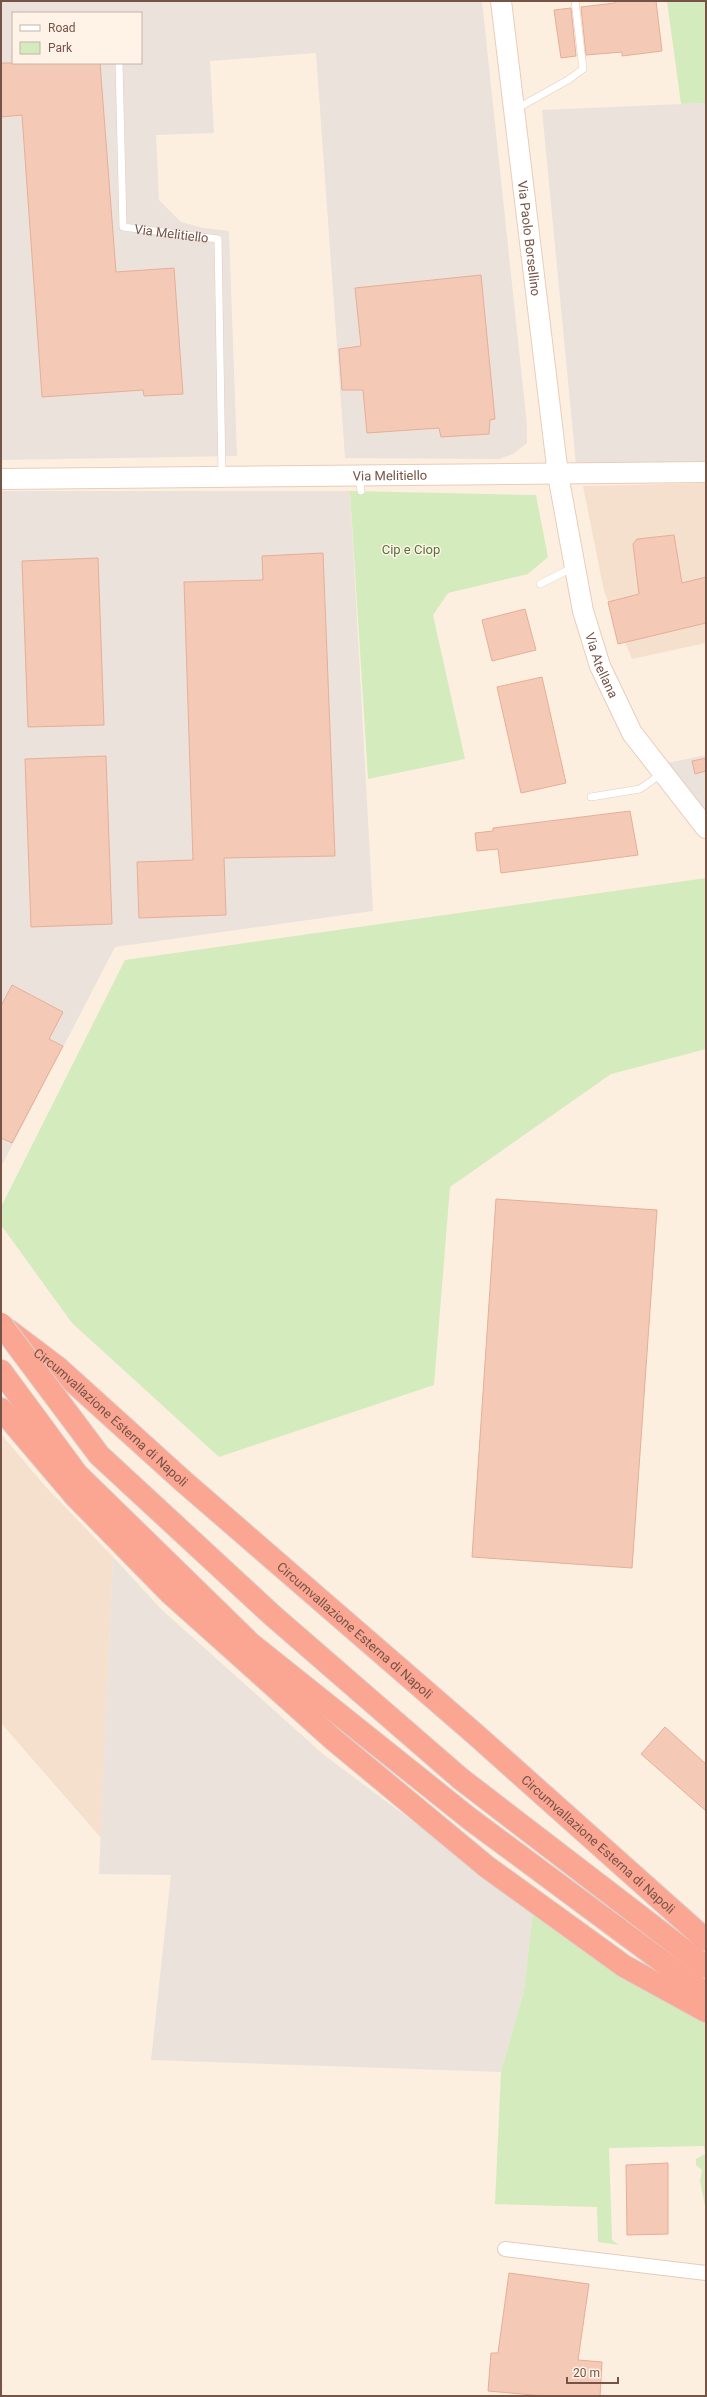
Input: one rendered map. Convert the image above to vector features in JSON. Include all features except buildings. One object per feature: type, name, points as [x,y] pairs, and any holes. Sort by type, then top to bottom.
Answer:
[{"type":"highway","points":[[1,1324],[99,1455],[272,1615],[461,1780],[706,1967]]},
{"type":"highway","name":"Circumvallazione Esterna di Napoli","points":[[1,1324],[57,1367],[183,1481],[475,1734],[706,1940]]},
{"type":"highway","points":[[1,1371],[77,1474],[250,1643],[470,1819],[706,1994]]},
{"type":"highway","points":[[1,1409],[75,1496],[170,1593],[334,1740],[487,1867],[624,1966],[706,2011]]},
{"type":"main road","name":"Via Paolo Borsellino","points":[[501,1],[558,475]]},
{"type":"main road","name":"Via Melitiello","points":[[1,479],[222,478],[360,484],[558,475],[706,472]]},
{"type":"main road","name":"Via Atellana","points":[[558,475],[583,611],[600,666],[632,733],[706,828]]},
{"type":"street","points":[[505,2249],[706,2273]]},
{"type":"lane","points":[[514,110],[583,69],[575,1]]},
{"type":"lane","name":"Via Melitiello","points":[[119,64],[123,227],[218,239],[222,478]]},
{"type":"lane","points":[[540,584],[574,567]]},
{"type":"lane","points":[[591,797],[640,789],[663,772]]},
{"type":"shaded area","points":[[1,1],[482,1],[527,425],[527,443],[513,454],[499,459],[345,458],[316,53],[210,61],[214,133],[156,135],[159,200],[181,222],[203,228],[229,231],[237,456],[1,460]]},
{"type":"shaded area","points":[[706,103],[706,463],[576,465],[542,110]]},
{"type":"shaded area","points":[[706,483],[706,643],[632,659],[604,591],[583,486]]},
{"type":"shaded area","points":[[1,491],[350,491],[373,911],[115,947],[1,1167]]},
{"type":"shaded area","points":[[706,755],[706,812],[667,763]]},
{"type":"shaded area","points":[[1,1434],[45,1486],[113,1557],[101,1838],[1,1723]]},
{"type":"shaded area","points":[[113,1557],[162,1610],[324,1755],[533,1911],[524,1991],[501,2072],[151,2060],[171,1875],[99,1874]]},
{"type":"green space","points":[[667,1],[706,1],[706,103],[681,104]]},
{"type":"green space","name":"Cip e Ciop","points":[[350,491],[536,495],[548,557],[528,574],[448,593],[433,615],[465,759],[368,779]]},
{"type":"green space","points":[[706,878],[706,1049],[611,1074],[450,1187],[434,1385],[219,1457],[72,1323],[1,1225],[1,1207],[125,960]]},
{"type":"green space","points":[[533,1911],[706,2020],[706,2211],[700,2181],[702,2170],[696,2165],[696,2159],[705,2154],[704,2146],[609,2148],[612,2240],[619,2245],[598,2242],[597,2207],[495,2204],[501,2072],[524,1991]]}]
